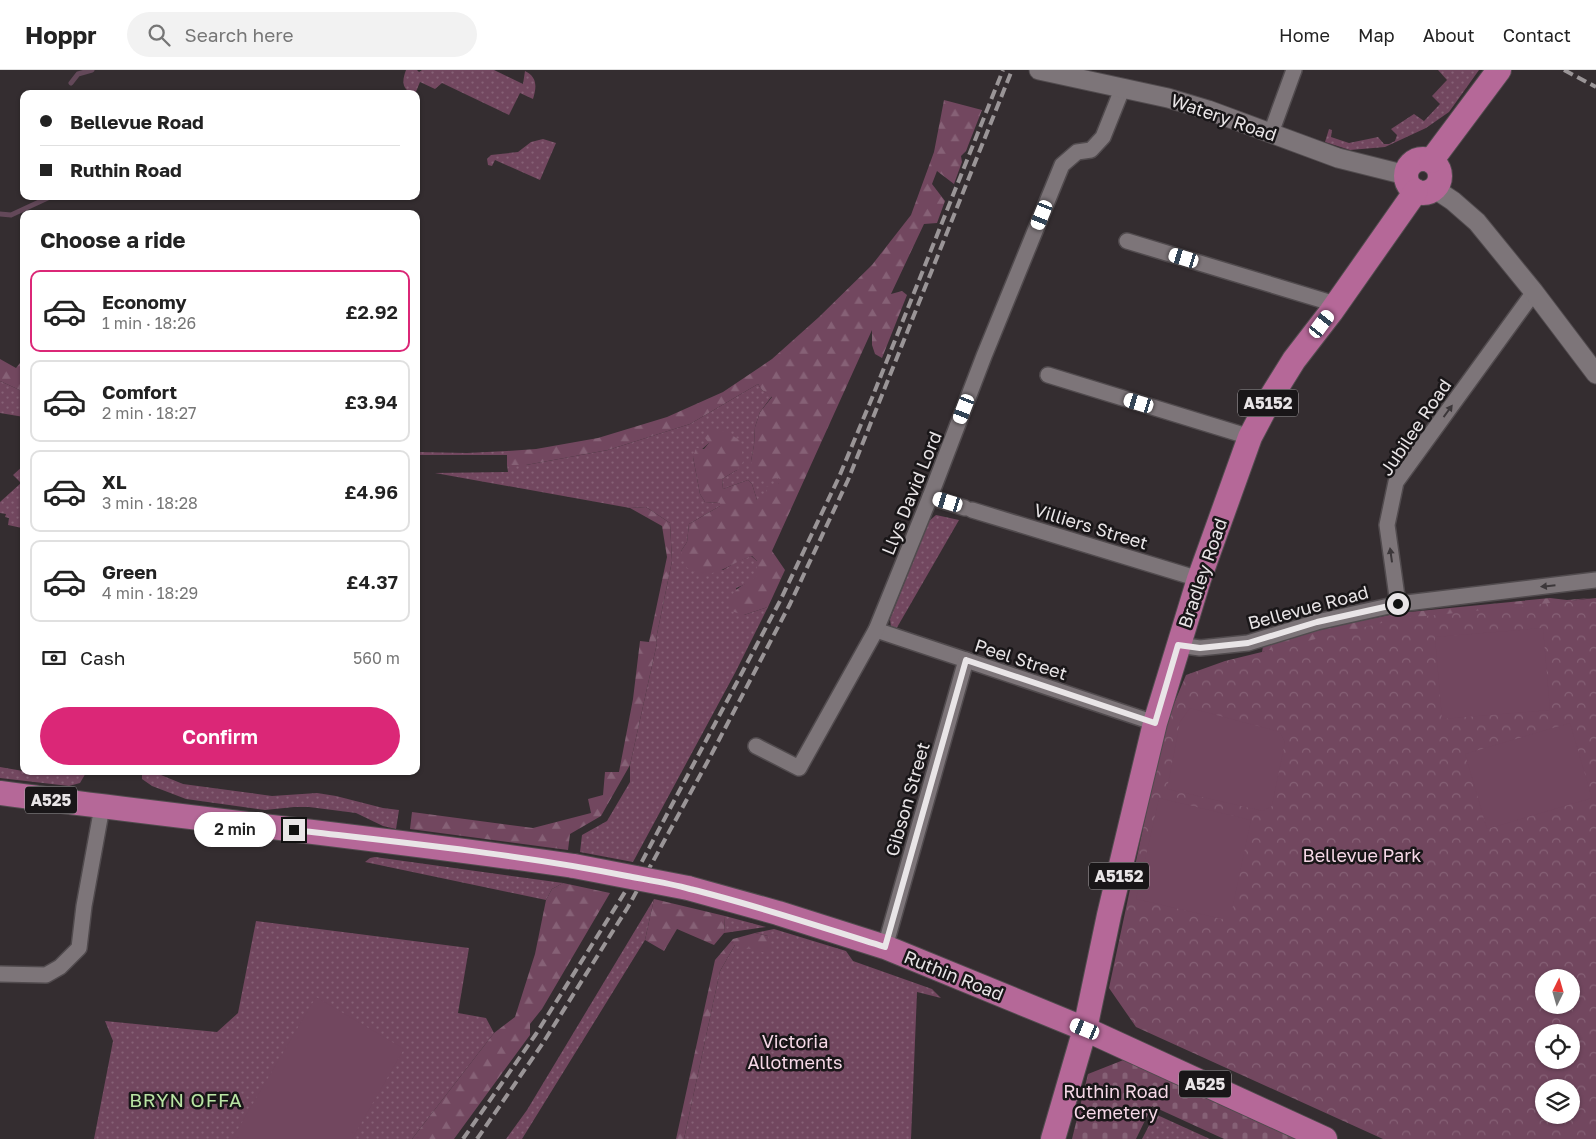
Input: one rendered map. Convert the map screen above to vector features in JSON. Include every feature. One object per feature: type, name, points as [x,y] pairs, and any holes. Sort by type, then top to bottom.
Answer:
[{"type":"main road","points":[[1419,185],[1440,179],[1436,164],[1431,161],[1480,98],[1499,70]]},
{"type":"main road","name":"Bradley Road","points":[[1085,1029],[1109,915],[1155,723],[1199,579],[1250,437],[1271,397],[1294,360],[1336,304],[1419,185]]},
{"type":"main road","name":"Ruthin Road","points":[[0,793],[464,850],[574,866],[688,888],[778,913],[885,947],[1085,1029],[1325,1139]]},
{"type":"main road","name":"A5152","points":[[1053,1139],[1085,1029]]},
{"type":"street","name":"Watery Road","points":[[1039,70],[1123,87],[1208,110],[1338,158],[1419,185],[1453,201],[1477,222],[1534,292],[1596,374]]},
{"type":"street","points":[[1271,133],[1294,70]]},
{"type":"street","name":"Llys David Lord","points":[[756,746],[799,768],[876,630],[1062,165],[1077,152],[1091,150],[1103,136],[1123,87]]},
{"type":"street","points":[[1127,241],[1336,304]]},
{"type":"street","name":"Jubilee Road","points":[[1398,604],[1387,525],[1396,482],[1534,292]]},
{"type":"street","points":[[1048,375],[1250,437]]},
{"type":"street","name":"Villiers Street","points":[[930,497],[1199,579]]},
{"type":"street","name":"Bellevue Road","points":[[1178,645],[1200,648],[1248,643],[1317,622],[1398,604],[1596,580]]},
{"type":"street","name":"Peel Street","points":[[876,630],[1155,723]]},
{"type":"street","name":"Gibson Street","points":[[885,947],[966,660]]},
{"type":"street","points":[[0,974],[46,975],[60,968],[79,948],[84,906],[102,807]]},
{"type":"green space","points":[[406,70],[417,70],[419,72],[422,70],[494,70],[523,84],[525,71],[534,79],[535,90],[533,99],[520,93],[509,115],[442,83],[435,89],[420,82],[417,90],[407,90],[404,85]]},
{"type":"green space","points":[[1438,70],[1479,70],[1449,112],[1426,128],[1385,147],[1350,150],[1325,142],[1329,129],[1332,130],[1331,137],[1349,143],[1378,137],[1384,144],[1395,141],[1397,135],[1391,129],[1414,114],[1424,121],[1440,104],[1432,96],[1447,80]]},
{"type":"green space","points":[[944,100],[982,110],[966,151],[961,156],[962,162],[954,184],[937,171],[932,184],[945,201],[937,223],[924,224],[891,294],[902,291],[907,295],[882,358],[875,354],[872,345],[872,330],[772,551],[785,570],[768,607],[744,615],[731,611],[730,603],[734,593],[757,576],[757,561],[752,556],[721,570],[702,574],[687,568],[681,551],[687,542],[689,524],[720,506],[720,503],[705,502],[700,494],[693,457],[696,448],[704,449],[709,443],[705,438],[712,429],[727,432],[741,441],[743,462],[737,470],[722,479],[723,489],[748,480],[752,484],[757,500],[766,500],[766,487],[779,483],[779,478],[764,480],[754,472],[751,461],[755,427],[760,412],[772,397],[762,390],[758,384],[690,424],[608,450],[526,465],[507,465],[507,451],[536,449],[598,438],[667,417],[723,392],[772,359],[819,317],[872,265],[911,215],[934,152]]},
{"type":"green space","points":[[543,139],[556,143],[540,180],[495,160],[492,166],[488,165],[487,159],[491,155],[518,152],[531,142]]},
{"type":"green space","points":[[0,359],[16,368],[20,363],[20,390],[0,381]]},
{"type":"green space","points":[[0,381],[20,390],[20,416],[0,413]]},
{"type":"green space","points":[[758,384],[762,390],[772,396],[760,412],[755,427],[751,461],[780,478],[779,483],[766,500],[757,500],[752,484],[748,480],[723,489],[722,479],[737,470],[709,443],[693,457],[700,494],[705,502],[720,503],[720,506],[689,524],[687,542],[681,551],[723,570],[751,556],[757,561],[757,577],[749,583],[736,588],[744,615],[768,607],[735,673],[633,862],[580,852],[582,835],[607,821],[630,782],[630,765],[657,643],[656,639],[672,561],[670,523],[646,507],[630,508],[435,473],[508,472],[507,465],[526,465],[608,450],[690,424]]},
{"type":"green space","points":[[507,451],[507,455],[420,455],[420,452],[467,453]]},
{"type":"green space","points":[[20,469],[20,482],[13,475]]},
{"type":"green space","points":[[20,484],[20,528],[8,525],[9,518],[5,517],[6,514],[0,513],[0,502]]},
{"type":"green space","points":[[646,507],[670,523],[672,561],[656,639],[657,643],[630,765],[601,816],[570,834],[568,850],[410,829],[412,812],[533,828],[591,813],[588,799],[603,795],[605,772],[619,772],[633,699],[640,641],[649,642],[667,557],[662,526],[630,508]]},
{"type":"green space","points":[[936,515],[959,520],[895,631],[891,627],[890,619],[929,521]]},
{"type":"green space","points":[[1550,598],[1567,600],[1590,598],[1262,652],[1263,646],[1320,629],[1399,613]]},
{"type":"green space","name":"Bellevue Park","points":[[1596,598],[1596,1139],[1383,1139],[1136,1027],[1109,988],[1165,725],[1186,675],[1225,661],[1398,619]]},
{"type":"green space","points":[[1543,628],[1550,710],[1442,719],[1435,637]]},
{"type":"green space","points":[[1190,708],[1280,732],[1285,742],[1272,806],[1263,811],[1167,789],[1180,722]]},
{"type":"green space","points":[[1570,723],[1592,798],[1487,829],[1465,754]]},
{"type":"green space","points":[[0,767],[20,770],[20,775],[85,775],[80,783],[69,786],[0,778]]},
{"type":"green space","points":[[142,775],[161,775],[183,784],[272,796],[317,793],[336,796],[383,808],[399,810],[396,829],[383,826],[356,813],[309,807],[265,810],[186,799],[152,786],[142,779]]},
{"type":"green space","points":[[1159,798],[1251,820],[1232,910],[1222,919],[1136,899]]},
{"type":"green space","points":[[375,857],[563,883],[552,889],[546,900],[365,862]]},
{"type":"green space","points":[[563,883],[610,893],[542,1009],[530,1024],[530,1035],[454,1139],[412,1139],[494,1033],[515,1017],[535,954],[546,900],[552,889]]},
{"type":"green space","points":[[654,899],[645,940],[522,1139],[506,1139],[527,1110]]},
{"type":"green space","points":[[654,899],[725,916],[724,933],[714,945],[677,929],[664,951],[645,940]]},
{"type":"green space","points":[[725,916],[766,927],[724,933]]},
{"type":"green space","points":[[256,921],[469,948],[458,1013],[486,1018],[494,1033],[412,1139],[94,1139],[113,1041],[105,1021],[217,1032],[238,1013]]},
{"type":"green space","name":"Victoria Allotments","points":[[774,929],[846,951],[853,961],[932,989],[941,998],[917,992],[911,1139],[684,1139],[720,971],[735,945],[768,936],[755,933]]},
{"type":"green space","points":[[755,933],[768,936],[770,954],[735,945],[720,971],[684,1139],[676,1139],[715,960],[733,939]]},
{"type":"green space","points":[[316,997],[404,1049],[352,1139],[232,1139]]},
{"type":"green space","name":"Ruthin Road Cemetery","points":[[1126,1059],[1301,1139],[1224,1139],[1152,1106],[1136,1139],[1072,1139],[1088,1074]]},
{"type":"green space","points":[[1155,1114],[1210,1139],[1142,1139]]},
{"type":"waterway","points":[[71,83],[78,74],[92,70]]},
{"type":"waterway","points":[[22,210],[43,200]]},
{"type":"waterway","points":[[0,214],[11,215],[20,211]]},
{"type":"railway","points":[[463,1139],[536,1034],[630,884],[780,601],[839,477],[1003,70]]},
{"type":"railway","points":[[477,1139],[543,1043],[628,907],[709,759],[790,604],[848,480],[1012,70]]},
{"type":"railway","points":[[1564,70],[1596,87]]},
{"type":"district","name":"BRYN OFFA","points":[[186,1099]]},
{"type":"route","points":[[294,830],[464,850],[574,866],[688,888],[778,913],[885,947],[966,660],[1155,723],[1178,645],[1200,648],[1248,643],[1317,622],[1398,604]]}]
